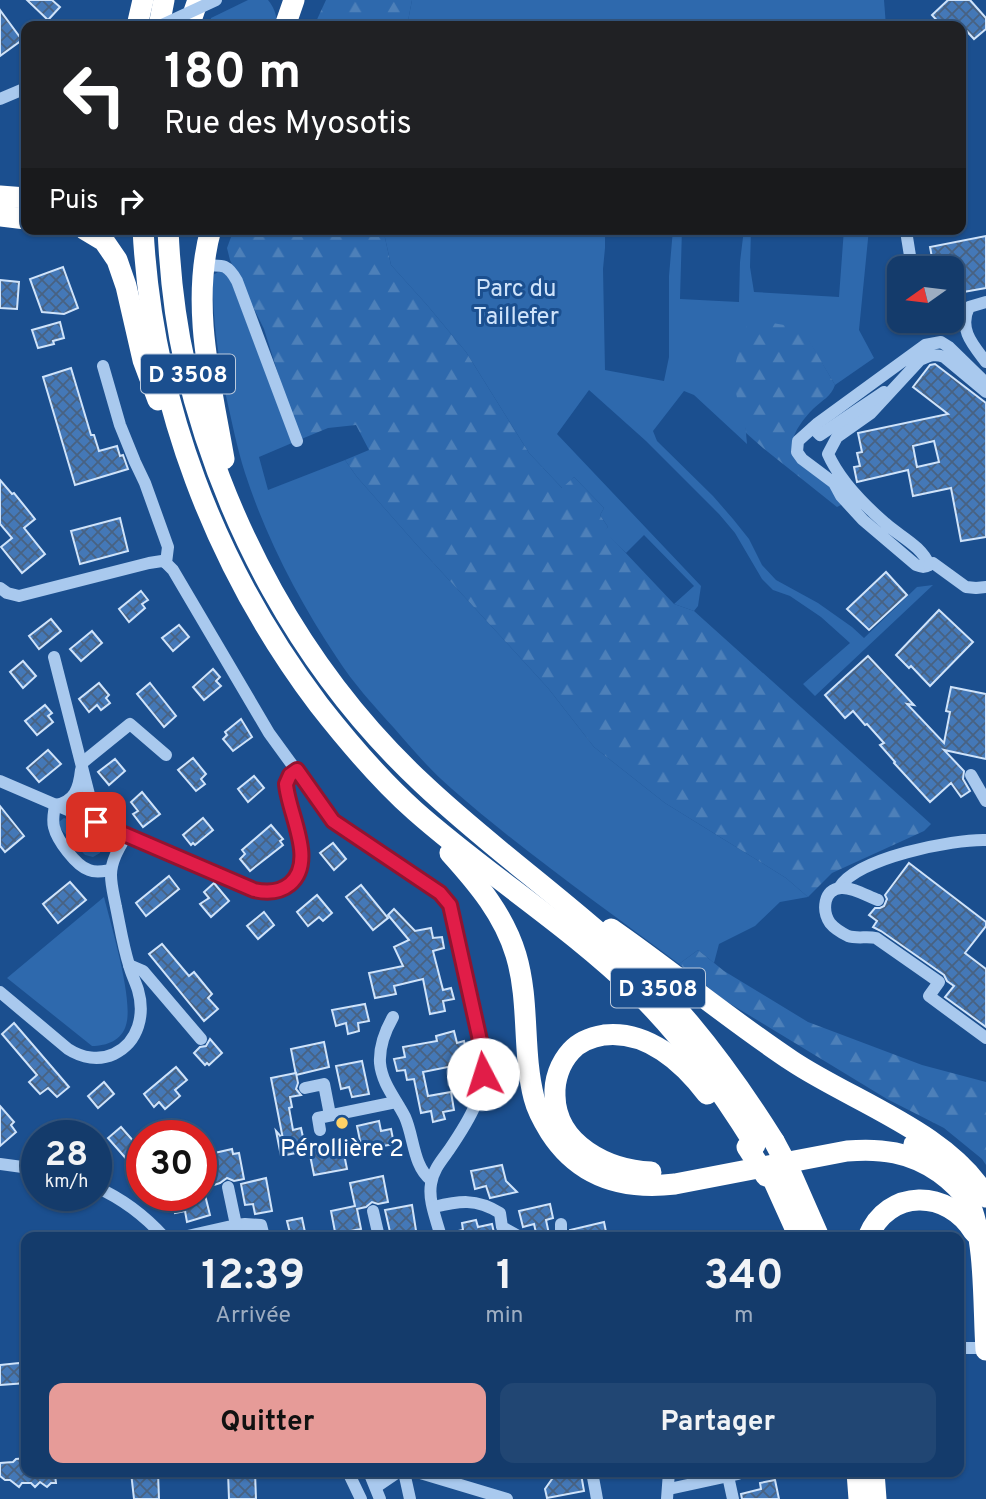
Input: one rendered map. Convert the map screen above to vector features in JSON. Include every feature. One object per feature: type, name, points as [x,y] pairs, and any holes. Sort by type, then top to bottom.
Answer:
[{"type":"highway","points":[[138,21],[143,0]]},
{"type":"highway","points":[[159,21],[162,0]]},
{"type":"highway","points":[[180,21],[183,0]]},
{"type":"highway","points":[[191,21],[198,0]]},
{"type":"highway","points":[[0,196],[21,198]]},
{"type":"highway","points":[[0,216],[21,218]]},
{"type":"highway","points":[[94,235],[104,241],[117,260],[126,286],[139,347],[154,392],[199,491]]},
{"type":"highway","name":"D 3508","points":[[144,235],[158,350],[177,428],[199,491],[240,582],[279,649],[345,738],[412,809],[595,954],[651,1006],[703,1067],[759,1144],[816,1232]]},
{"type":"highway","name":"D 3508","points":[[168,235],[172,287],[185,364],[208,445],[258,564],[327,677],[348,704],[420,782],[589,924],[675,1006],[728,1071],[759,1144]]},
{"type":"highway","points":[[210,235],[203,266],[201,295],[204,331],[209,375],[234,512]]},
{"type":"highway","points":[[412,809],[482,890],[504,927],[516,954],[523,988],[529,1069],[537,1109],[566,1152],[581,1165],[609,1180],[638,1185],[661,1185],[834,1153],[865,1150],[896,1152],[922,1161],[956,1185],[975,1216],[984,1256],[986,1349]]},
{"type":"highway","points":[[512,861],[657,961],[772,1048],[939,1147],[960,1165],[986,1197]]},
{"type":"highway","points":[[759,1144],[682,1065],[664,1051],[638,1039],[611,1035],[587,1040],[570,1052],[559,1071],[555,1101],[566,1131],[577,1144],[599,1160],[635,1171],[681,1170],[821,1142],[864,1137],[907,1142],[960,1165]]},
{"type":"highway","points":[[776,1174],[797,1232]]},
{"type":"highway","points":[[871,1232],[876,1222],[891,1208],[918,1200],[932,1201],[963,1216],[975,1233],[984,1256]]},
{"type":"highway","points":[[857,1477],[859,1499]]},
{"type":"highway","points":[[875,1477],[878,1499]]},
{"type":"highway","points":[[878,1499],[880,1477]]},
{"type":"street","points":[[169,21],[216,0]]},
{"type":"street","points":[[0,99],[21,91]]},
{"type":"street","points":[[0,106],[21,91]]},
{"type":"street","points":[[907,235],[910,256]]},
{"type":"street","points":[[203,266],[223,265],[231,269],[297,441]]},
{"type":"street","points":[[964,312],[969,307],[986,302]]},
{"type":"street","points":[[964,330],[986,362]]},
{"type":"street","points":[[986,383],[941,342],[925,345],[813,428],[798,441],[797,452],[802,459],[834,483],[841,496],[863,520],[915,565],[922,568],[933,563],[965,587],[986,587]]},
{"type":"street","points":[[929,565],[923,554],[885,523],[846,484],[828,454],[837,437],[871,413],[920,360],[936,354],[944,357],[986,392]]},
{"type":"street","points":[[103,366],[118,420],[148,489],[169,547],[166,563]]},
{"type":"street","points":[[813,428],[820,435],[894,387]]},
{"type":"street","points":[[3,590],[14,595],[26,594],[149,563],[166,563],[173,570],[269,733],[333,821],[440,893],[450,905],[483,1054],[483,1074],[473,1113],[436,1168],[432,1180],[431,1197],[441,1232]]},
{"type":"street","points":[[54,657],[96,822]]},
{"type":"street","points":[[55,805],[66,802],[75,795],[80,784],[82,763],[130,724],[166,755]]},
{"type":"street","points":[[0,781],[254,890],[268,892],[283,889],[295,879],[302,864],[301,848],[286,784],[290,775],[297,770]]},
{"type":"street","points":[[971,775],[986,801]]},
{"type":"street","points":[[55,805],[54,828],[69,853],[85,869],[93,872],[111,870]]},
{"type":"street","points":[[0,992],[68,1049],[84,1056],[101,1058],[117,1053],[131,1041],[139,1024],[141,1006],[117,916],[111,870],[126,836]]},
{"type":"street","points":[[839,888],[851,875],[899,855],[941,845],[986,840]]},
{"type":"street","points":[[878,900],[839,888],[831,891],[826,900],[827,917],[833,926],[846,935],[876,938],[939,982],[929,996],[986,1038]]},
{"type":"street","points":[[129,965],[143,971],[201,1039]]},
{"type":"street","points":[[141,1006],[153,999],[167,999]]},
{"type":"street","points":[[393,1017],[384,1035],[380,1060],[383,1078],[405,1117],[421,1167],[426,1177],[432,1180]]},
{"type":"street","points":[[305,1088],[324,1084],[330,1115]]},
{"type":"street","points":[[320,1130],[318,1118],[396,1102]]},
{"type":"street","points":[[0,1164],[21,1167]]},
{"type":"street","points":[[228,1186],[236,1225]]},
{"type":"street","points":[[112,1194],[134,1208],[159,1232]]},
{"type":"street","points":[[434,1207],[463,1201],[477,1203],[499,1213],[503,1232]]},
{"type":"street","points":[[373,1211],[378,1232]]},
{"type":"street","points":[[205,1232],[245,1224],[261,1225],[263,1232]]},
{"type":"street","points":[[964,1348],[986,1349]]},
{"type":"street","points":[[350,1477],[361,1499]]},
{"type":"street","points":[[378,1493],[393,1477]]},
{"type":"street","points":[[405,1477],[410,1499]]},
{"type":"street","points":[[434,1477],[507,1499]]},
{"type":"street","points":[[593,1477],[597,1499]]},
{"type":"street","points":[[668,1494],[723,1477]]},
{"type":"street","points":[[733,1477],[733,1499]]},
{"type":"green space","points":[[248,0],[268,0],[275,12],[276,21],[210,21],[211,18]]},
{"type":"green space","points":[[326,0],[412,0],[408,21],[316,21]]},
{"type":"green space","points":[[412,0],[884,0],[886,21],[408,21]]},
{"type":"green space","points":[[232,235],[384,235],[391,265],[466,352],[529,453],[562,488],[574,477],[604,508],[600,515],[608,527],[605,531],[674,604],[694,611],[931,824],[924,831],[832,873],[808,897],[786,878],[665,803],[594,747],[548,688],[357,477],[345,460],[369,450],[356,425],[328,428],[299,440],[264,329],[230,260],[227,248]]},
{"type":"green space","name":"Parc du Taillefer","points":[[384,235],[605,235],[605,370],[664,381],[669,357],[669,276],[672,235],[682,235],[680,299],[739,302],[743,235],[751,235],[750,267],[754,292],[839,297],[844,235],[868,235],[859,330],[874,358],[835,385],[801,328],[737,393],[745,421],[747,444],[694,395],[684,391],[653,431],[657,441],[733,519],[749,539],[762,565],[776,580],[818,603],[864,638],[917,587],[933,585],[815,696],[803,684],[850,643],[821,617],[790,596],[773,590],[762,579],[735,533],[719,514],[646,441],[589,390],[557,434],[701,586],[698,606],[694,611],[674,604],[694,586],[644,535],[626,553],[604,531],[608,527],[600,515],[604,508],[574,477],[563,489],[529,453],[466,352],[391,265]]},
{"type":"green space","points":[[218,272],[229,276],[292,443],[259,457],[268,490],[345,460],[416,544],[548,688],[594,747],[665,803],[786,878],[808,897],[780,902],[755,926],[719,944],[714,963],[698,950],[679,964],[507,835],[422,760],[364,694],[337,658],[297,592],[273,545],[242,464],[223,381],[213,306],[213,275]]},
{"type":"green space","points":[[749,319],[802,328],[835,385],[829,395],[803,421],[792,443],[836,494],[841,505],[837,507],[746,433],[734,371]]},
{"type":"green space","points":[[64,818],[85,825],[96,833],[101,845],[100,853],[93,857],[85,855],[60,828],[59,822]]},
{"type":"green space","points":[[104,897],[121,962],[128,1014],[121,1035],[103,1045],[92,1046],[7,978]]},
{"type":"green space","points":[[698,950],[724,971],[808,1022],[922,1065],[986,1082],[986,1165],[944,1128],[887,1099],[724,1000],[679,964]]},
{"type":"building","points":[[27,0],[52,0],[60,7],[48,20]]},
{"type":"building","points":[[948,0],[970,0],[986,18],[986,29],[974,39],[966,30],[966,21],[937,21],[932,15]]},
{"type":"building","points":[[0,10],[21,41],[0,56]]},
{"type":"building","points":[[986,236],[986,288],[964,292],[964,256],[932,256],[930,247]]},
{"type":"building","points":[[63,267],[78,308],[64,314],[42,312],[30,279]]},
{"type":"building","points":[[0,280],[19,282],[17,309],[0,308]]},
{"type":"building","points":[[60,322],[64,338],[38,348],[32,330]]},
{"type":"building","points":[[935,364],[986,403],[986,537],[961,541],[951,488],[913,496],[908,470],[857,482],[854,467],[860,466],[857,453],[862,452],[858,433],[948,414],[913,387],[930,365]],"holes":[[[934,441],[939,462],[917,467],[913,446]]]},
{"type":"building","points":[[71,368],[91,435],[94,435],[99,451],[117,446],[128,469],[75,485],[43,377]]},
{"type":"building","points":[[0,480],[35,519],[24,528],[45,554],[22,573],[1,547],[12,538],[0,524]]},
{"type":"building","points":[[120,518],[128,551],[80,564],[71,531]]},
{"type":"building","points":[[886,572],[907,595],[869,630],[847,609]]},
{"type":"building","points":[[141,591],[148,600],[142,604],[145,608],[129,622],[119,609]]},
{"type":"building","points":[[939,610],[973,642],[930,686],[896,655]]},
{"type":"building","points":[[51,619],[61,631],[39,649],[29,636]]},
{"type":"building","points":[[179,625],[189,637],[173,651],[162,638]]},
{"type":"building","points":[[92,631],[102,643],[81,661],[70,649]]},
{"type":"building","points":[[868,656],[914,705],[907,704],[944,743],[950,712],[946,711],[951,687],[986,694],[986,759],[944,750],[964,771],[963,779],[970,791],[961,797],[951,783],[930,802],[894,763],[880,745],[884,743],[867,724],[853,711],[845,718],[825,695]]},
{"type":"building","points":[[23,661],[36,676],[23,688],[10,672]]},
{"type":"building","points":[[213,669],[220,677],[216,681],[221,686],[204,700],[193,687]]},
{"type":"building","points":[[99,683],[109,695],[106,698],[110,703],[101,710],[97,705],[89,712],[79,699]]},
{"type":"building","points":[[150,683],[176,716],[164,727],[137,694]]},
{"type":"building","points":[[45,705],[52,713],[48,716],[53,722],[37,735],[25,721]]},
{"type":"building","points":[[241,719],[252,737],[233,751],[223,739],[227,735],[225,732]]},
{"type":"building","points":[[48,750],[61,764],[39,782],[27,768]]},
{"type":"building","points":[[193,758],[206,774],[201,779],[205,784],[196,791],[178,770]]},
{"type":"building","points":[[115,759],[125,771],[109,785],[98,772]]},
{"type":"building","points":[[254,776],[264,788],[248,802],[238,789]]},
{"type":"building","points":[[142,792],[160,814],[143,827],[133,814],[138,811],[131,802]]},
{"type":"building","points":[[0,806],[24,836],[5,852],[0,846]]},
{"type":"building","points":[[203,818],[213,830],[195,845],[191,845],[183,835]]},
{"type":"building","points":[[271,825],[283,839],[280,841],[283,845],[250,871],[240,859],[245,854],[242,850]]},
{"type":"building","points":[[333,843],[346,859],[334,870],[320,853]]},
{"type":"building","points":[[909,863],[986,922],[986,926],[965,953],[986,969],[986,1027],[945,997],[954,986],[944,975],[873,927],[877,921],[869,915],[875,908],[884,906],[887,899],[885,895]]},
{"type":"building","points":[[169,876],[179,889],[146,916],[136,903]]},
{"type":"building","points":[[70,882],[86,900],[58,923],[43,904]]},
{"type":"building","points":[[214,883],[229,901],[211,917],[200,904],[209,898],[204,892]]},
{"type":"building","points":[[361,885],[388,918],[373,930],[346,897]]},
{"type":"building","points":[[317,895],[332,913],[323,921],[319,917],[308,926],[297,912]]},
{"type":"building","points":[[394,909],[415,931],[431,928],[433,938],[442,937],[444,948],[433,951],[443,990],[451,988],[454,999],[443,1001],[445,1011],[430,1014],[423,979],[394,986],[396,994],[375,998],[369,973],[403,966],[394,947],[409,940],[388,915]]},
{"type":"building","points":[[264,912],[274,925],[258,939],[247,926]]},
{"type":"building","points":[[162,944],[189,976],[194,972],[212,994],[208,998],[218,1009],[204,1021],[149,954]]},
{"type":"building","points":[[365,1004],[369,1021],[358,1023],[359,1031],[348,1034],[346,1023],[336,1026],[332,1010]]},
{"type":"building","points":[[14,1023],[69,1087],[57,1097],[48,1088],[40,1094],[29,1082],[37,1075],[2,1034]]},
{"type":"building","points":[[454,1031],[457,1043],[464,1041],[467,1053],[456,1055],[458,1065],[423,1072],[428,1096],[451,1092],[454,1110],[443,1112],[445,1119],[433,1122],[431,1111],[421,1113],[414,1079],[407,1080],[405,1070],[397,1071],[394,1059],[405,1057],[403,1047],[437,1041],[436,1036]]},
{"type":"building","points":[[210,1039],[222,1053],[209,1065],[205,1065],[194,1053],[200,1047],[206,1046]]},
{"type":"building","points":[[324,1042],[329,1067],[296,1075],[291,1049]]},
{"type":"building","points":[[362,1061],[369,1094],[352,1097],[349,1087],[341,1089],[336,1066]]},
{"type":"building","points":[[176,1067],[187,1080],[175,1090],[180,1096],[165,1109],[159,1102],[154,1107],[144,1094]]},
{"type":"building","points":[[296,1073],[296,1089],[301,1095],[290,1097],[292,1107],[289,1108],[293,1130],[301,1128],[306,1151],[281,1156],[276,1131],[283,1139],[271,1078]]},
{"type":"building","points":[[104,1082],[114,1094],[98,1108],[88,1096]]},
{"type":"building","points":[[0,1106],[14,1122],[11,1125],[16,1132],[0,1146]]},
{"type":"building","points":[[379,1121],[381,1131],[391,1129],[394,1144],[362,1150],[357,1126]]},
{"type":"building","points":[[121,1127],[126,1133],[126,1159],[112,1143],[112,1135]]},
{"type":"building","points":[[331,1146],[333,1156],[344,1154],[347,1169],[314,1175],[309,1150]]},
{"type":"building","points":[[232,1149],[233,1154],[239,1153],[244,1179],[234,1181],[227,1178],[217,1184],[217,1152]]},
{"type":"building","points":[[502,1165],[506,1181],[517,1192],[490,1198],[486,1186],[475,1189],[471,1171]]},
{"type":"building","points":[[383,1176],[388,1202],[372,1202],[357,1209],[361,1229],[335,1232],[331,1211],[355,1206],[350,1183]]},
{"type":"building","points":[[266,1178],[272,1211],[255,1214],[253,1204],[245,1205],[241,1184]]},
{"type":"building","points":[[550,1204],[553,1218],[546,1220],[549,1232],[536,1232],[534,1224],[523,1227],[519,1211]]},
{"type":"building","points":[[412,1205],[416,1232],[390,1232],[385,1210]]},
{"type":"building","points":[[185,1211],[209,1211],[210,1215],[187,1222]]},
{"type":"building","points":[[302,1218],[305,1232],[290,1232],[287,1221]]},
{"type":"building","points":[[476,1220],[478,1227],[492,1224],[494,1232],[453,1232],[463,1230],[462,1223]]},
{"type":"building","points":[[604,1222],[606,1232],[570,1232]]},
{"type":"building","points":[[0,1365],[21,1365],[21,1383],[0,1385]]},
{"type":"building","points":[[21,1458],[21,1477],[55,1477],[56,1483],[47,1487],[40,1482],[35,1487],[31,1483],[22,1483],[19,1487],[10,1480],[5,1480],[0,1476],[0,1463],[13,1462]]},
{"type":"building","points":[[132,1477],[158,1477],[159,1499],[134,1499]]},
{"type":"building","points":[[228,1477],[255,1477],[256,1499],[229,1499]]},
{"type":"building","points":[[553,1477],[582,1477],[584,1491],[547,1498],[545,1489]]},
{"type":"building","points":[[775,1480],[779,1499],[742,1499],[741,1494],[761,1489],[760,1483]]},
{"type":"place","name":"Pérollière 2","points":[[342,1123]]},
{"type":"route","points":[[96,822],[254,890],[276,891],[295,879],[302,864],[303,856],[286,784],[290,775],[297,770],[333,821],[440,893],[450,905],[483,1054],[483,1074]]}]
